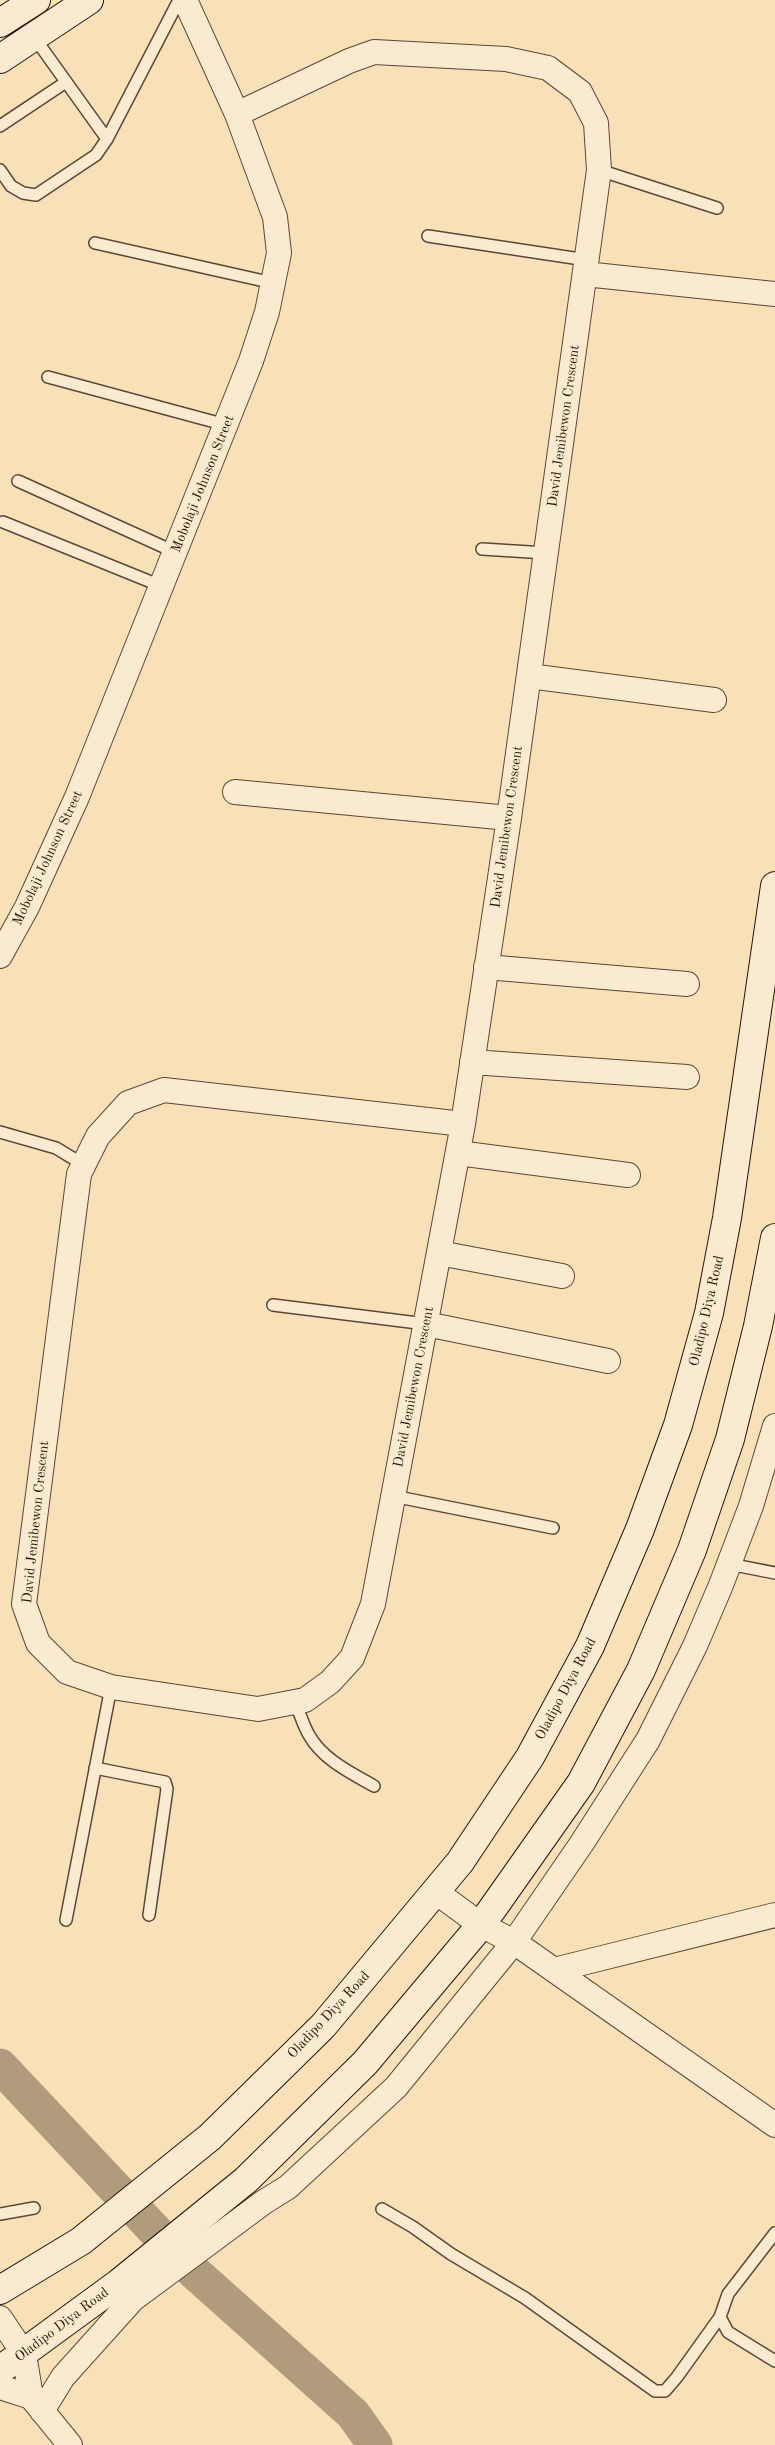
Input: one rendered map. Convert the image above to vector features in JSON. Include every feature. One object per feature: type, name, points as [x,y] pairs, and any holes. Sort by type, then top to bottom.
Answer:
[{"type":"main road","points":[[0,23],[36,0]]},
{"type":"main road","points":[[1,56],[89,0]]},
{"type":"main road","name":"Oladipo Diya Road","points":[[0,2290],[81,2241],[210,2137],[323,2026],[460,1862],[530,1757],[590,1646],[640,1529],[678,1425],[710,1312],[725,1227],[775,886]]},
{"type":"main road","name":"Oladipo Diya Road","points":[[0,2370],[126,2291],[246,2180],[364,2063],[481,1925],[581,1783],[641,1670],[692,1550],[730,1440],[758,1326],[775,1238]]},
{"type":"street","name":"Mobolaji Johnson Street","points":[[2,951],[77,797],[226,425],[251,361],[267,312],[279,253],[275,217],[237,114],[185,0]]},
{"type":"street","name":"David Jemibewon Crescent","points":[[237,114],[349,61],[374,52],[506,59],[548,68],[580,92],[596,123],[599,170],[509,818],[463,1124],[373,1604],[352,1658],[330,1682],[305,1700],[258,1709],[111,1686],[67,1672],[38,1643],[24,1604],[79,1174],[98,1136],[128,1103],[164,1090],[463,1124]]},
{"type":"street","points":[[586,267],[775,294]]},
{"type":"street","points":[[529,676],[714,700]]},
{"type":"street","points":[[235,792],[509,818]]},
{"type":"street","points":[[486,967],[687,984]]},
{"type":"street","points":[[472,1062],[687,1077]]},
{"type":"street","points":[[458,1152],[628,1175]]},
{"type":"street","points":[[439,1254],[562,1276]]},
{"type":"street","points":[[426,1324],[608,1361]]},
{"type":"street","points":[[36,2404],[63,2377],[126,2291],[288,2187],[396,2086],[514,1942],[582,1843],[648,1740],[694,1646],[729,1564],[751,1506],[775,1426]]},
{"type":"street","points":[[436,1892],[481,1925],[514,1942],[775,2126]]},
{"type":"street","points":[[554,1970],[775,1916]]},
{"type":"street","points":[[0,2318],[24,2354],[36,2404]]},
{"type":"street","points":[[0,2387],[36,2404],[70,2445]]},
{"type":"lane","points":[[0,170],[11,186],[23,193],[36,195],[96,154],[107,139],[179,0]]},
{"type":"lane","points":[[34,36],[107,139]]},
{"type":"lane","points":[[0,126],[66,82]]},
{"type":"lane","points":[[599,170],[717,208]]},
{"type":"lane","points":[[428,236],[586,267]]},
{"type":"lane","points":[[95,243],[273,283]]},
{"type":"lane","points":[[48,377],[226,425]]},
{"type":"lane","points":[[18,480],[175,552]]},
{"type":"lane","points":[[3,522],[161,586]]},
{"type":"lane","points":[[482,549],[546,553]]},
{"type":"lane","points":[[0,1132],[56,1148],[84,1165]]},
{"type":"lane","points":[[273,1305],[426,1324]]},
{"type":"lane","points":[[393,1496],[554,1528]]},
{"type":"lane","points":[[729,1564],[775,1573]]},
{"type":"lane","points":[[66,1920],[111,1686]]},
{"type":"lane","points":[[295,1702],[309,1736],[322,1751],[343,1769],[374,1786]]},
{"type":"lane","points":[[95,1768],[165,1782],[167,1789],[149,1915]]},
{"type":"lane","points":[[0,2214],[34,2208]]},
{"type":"lane","points":[[382,2209],[413,2227],[451,2254],[525,2298],[655,2391],[665,2391],[677,2377],[720,2317],[728,2294],[775,2233]]},
{"type":"lane","points":[[720,2317],[728,2332],[775,2361]]},
{"type":"waterway","points":[[0,2066],[194,2272],[353,2414],[375,2445]]}]
